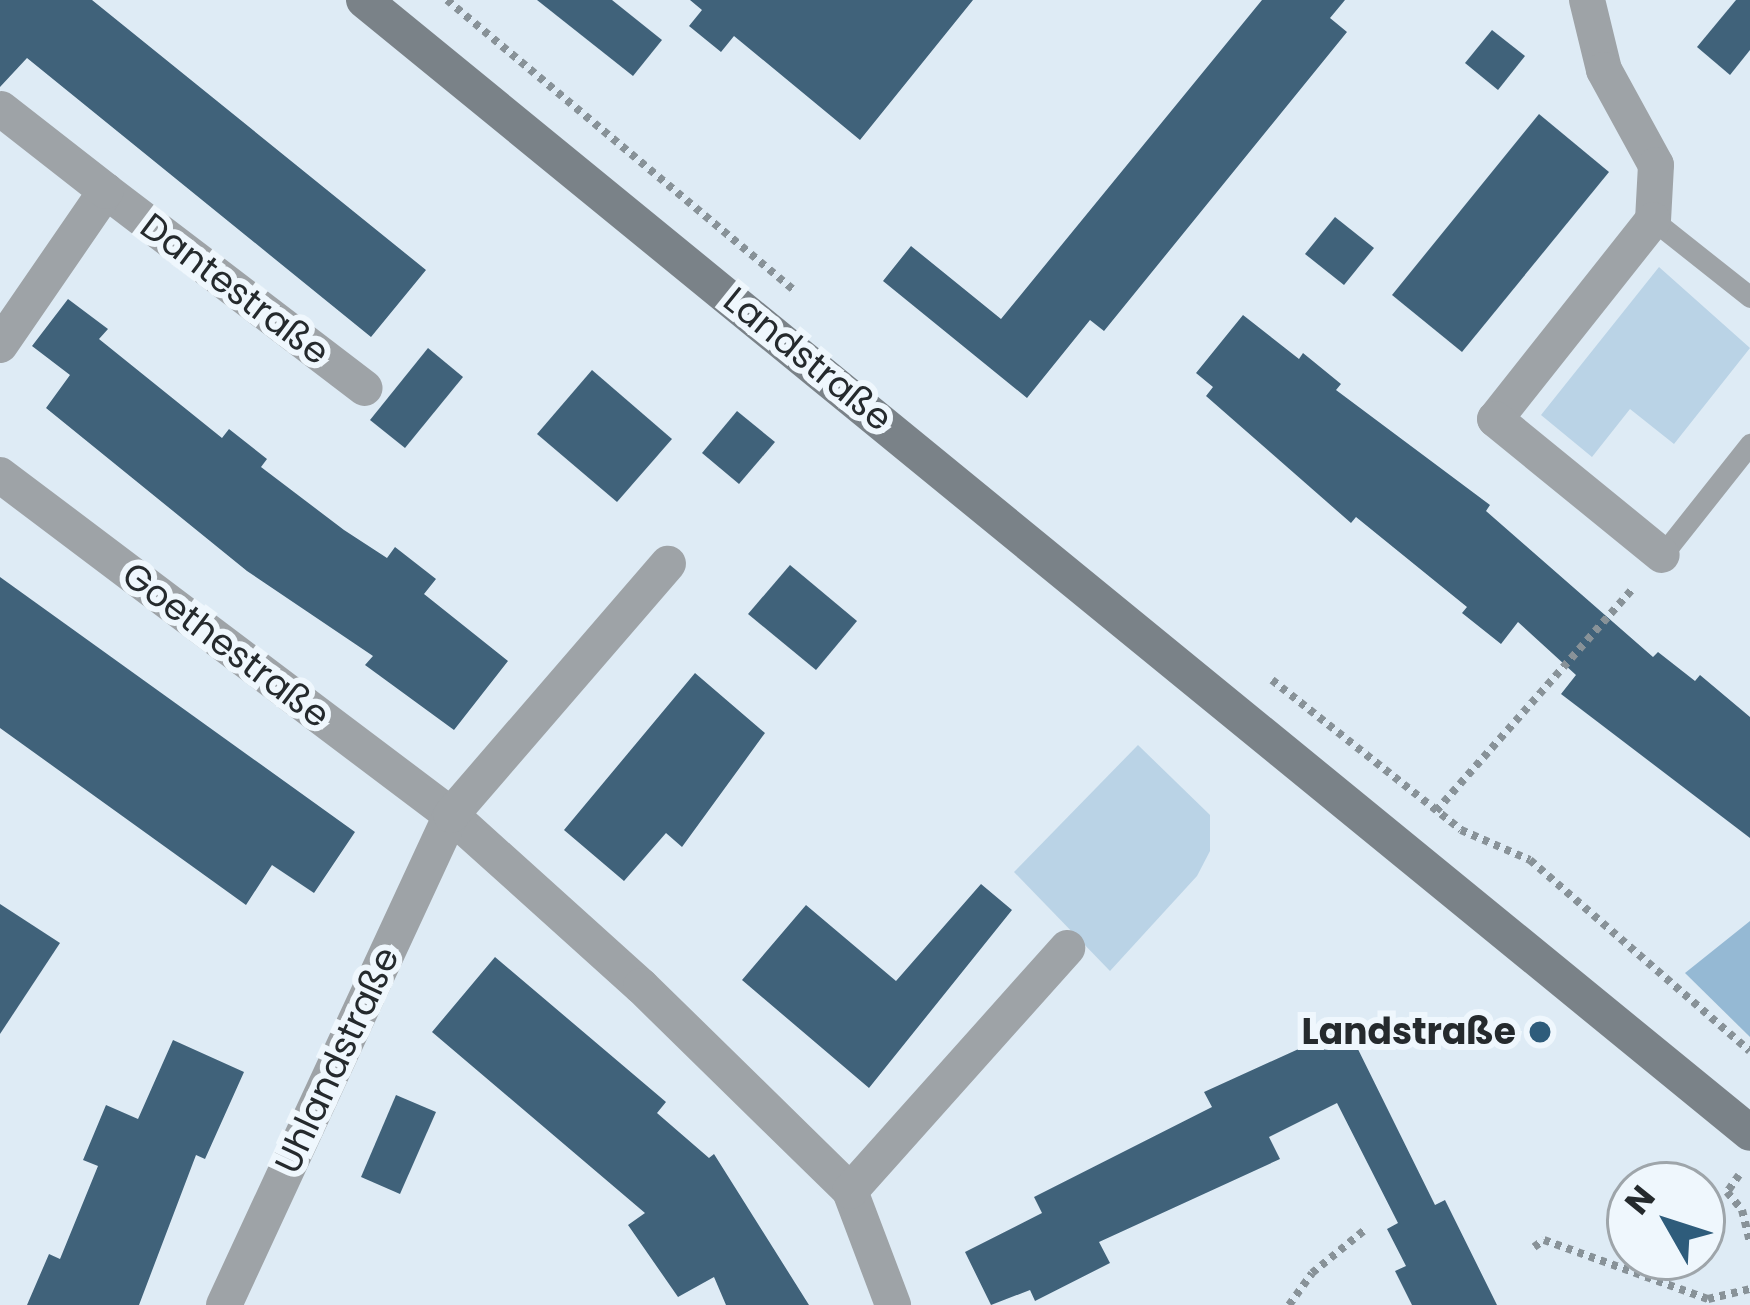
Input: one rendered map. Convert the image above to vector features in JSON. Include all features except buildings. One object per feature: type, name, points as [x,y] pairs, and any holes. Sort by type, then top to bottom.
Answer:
[{"type":"street","name":"Landstraße","points":[[364,0],[1750,1132]]},
{"type":"street","points":[[1587,0],[1604,70],[1656,165],[1653,220],[1495,419],[1662,555]]},
{"type":"street","name":"Dantestraße","points":[[1,109],[365,388]]},
{"type":"street","name":"Dantestraße","points":[[0,345],[106,190]]},
{"type":"street","name":"Goethestraße","points":[[0,475],[451,814],[674,1017],[850,1191],[893,1305]]},
{"type":"street","points":[[451,814],[668,564]]},
{"type":"street","name":"Uhlandstraße","points":[[224,1305],[451,814]]},
{"type":"street","points":[[850,1191],[1067,948]]},
{"type":"lane","points":[[1653,220],[1750,297]]},
{"type":"lane","points":[[1662,555],[1750,444]]},
{"type":"path","points":[[447,0],[736,235],[802,298]]},
{"type":"path","points":[[1436,811],[1662,555]]},
{"type":"path","points":[[1254,666],[1436,811],[1530,860],[1750,1051]]},
{"type":"path","points":[[1750,1158],[1727,1192],[1742,1210],[1750,1243]]},
{"type":"path","points":[[1288,1305],[1312,1273],[1367,1228]]},
{"type":"path","points":[[1534,1247],[1544,1240],[1708,1299],[1750,1289]]},
{"type":"shaded area","points":[[1659,267],[1750,348],[1674,444],[1630,409],[1592,457],[1541,415]]},
{"type":"shaded area","points":[[1138,745],[1210,815],[1210,851],[1197,876],[1110,971],[1014,872]]},
{"type":"shaded area","points":[[1750,921],[1750,1037],[1685,973]]},
{"type":"place","name":"Landstraße","points":[[1540,1032]]}]
